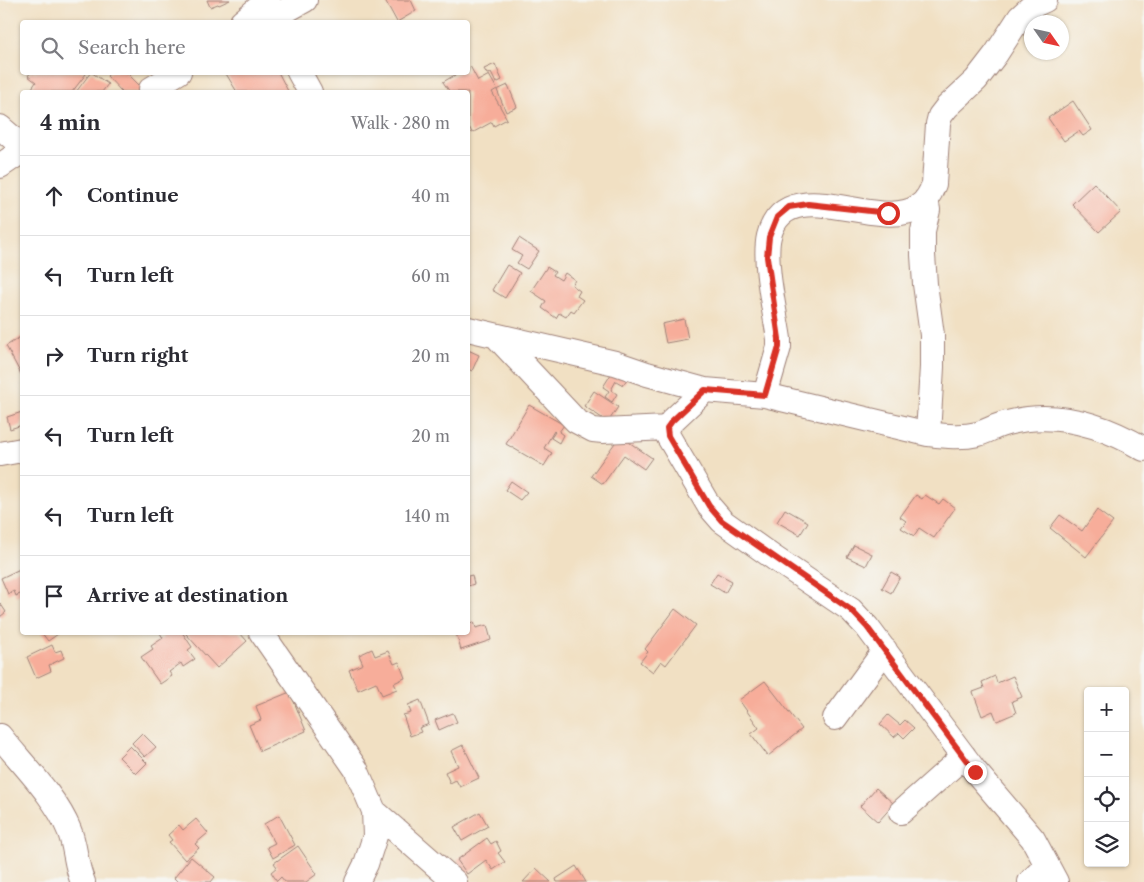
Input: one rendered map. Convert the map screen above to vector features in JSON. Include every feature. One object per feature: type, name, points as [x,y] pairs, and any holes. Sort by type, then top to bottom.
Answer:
[{"type":"street","points":[[247,20],[305,0]]},
{"type":"street","points":[[765,395],[779,347],[767,257],[769,237],[777,217],[789,207],[808,204],[888,213],[902,212],[921,205],[934,184],[940,116],[976,80],[996,54],[1020,17],[1032,6],[1045,0]]},
{"type":"street","points":[[151,89],[174,75]]},
{"type":"street","points":[[302,75],[309,90]]},
{"type":"street","points":[[0,127],[20,144]]},
{"type":"street","points":[[0,166],[20,152]]},
{"type":"street","points":[[926,199],[928,210],[923,231],[923,255],[932,335],[928,434]]},
{"type":"street","points":[[470,330],[615,363],[705,390],[765,395],[928,434],[953,437],[977,434],[1008,423],[1048,417],[1078,422],[1121,436],[1144,449]]},
{"type":"street","points":[[497,337],[576,421],[593,430],[604,431],[667,428]]},
{"type":"street","points":[[705,390],[667,428],[668,436],[709,506],[722,521],[851,610],[885,650],[964,756],[1033,839],[1052,873],[1030,882]]},
{"type":"street","points":[[0,454],[20,450]]},
{"type":"street","points":[[262,635],[356,769],[374,811],[375,836],[366,864],[357,882]]},
{"type":"street","points":[[835,718],[885,650]]},
{"type":"street","points":[[0,736],[62,815],[70,832],[78,872],[83,882]]},
{"type":"street","points":[[901,812],[964,756]]},
{"type":"street","points":[[374,811],[454,882]]},
{"type":"building","points":[[207,0],[230,0],[210,7]]},
{"type":"building","points":[[385,0],[411,0],[416,11],[400,20],[396,20]]},
{"type":"building","points":[[495,64],[502,80],[496,83],[491,73],[487,74],[484,69]]},
{"type":"building","points":[[470,66],[478,81],[489,75],[497,89],[492,92],[507,119],[494,126],[492,122],[472,133],[470,128],[470,90],[449,90],[443,82],[455,75],[470,75]]},
{"type":"building","points":[[85,75],[74,90],[36,90],[32,88],[36,82],[28,76]]},
{"type":"building","points":[[89,75],[95,75],[108,84],[104,90],[78,90]]},
{"type":"building","points":[[129,75],[144,90],[120,90],[107,76]]},
{"type":"building","points":[[227,75],[280,75],[287,90],[236,90]]},
{"type":"building","points":[[508,85],[517,107],[506,112],[497,90]]},
{"type":"building","points":[[1073,101],[1092,130],[1083,136],[1079,131],[1064,141],[1048,118]]},
{"type":"building","points":[[1094,183],[1121,212],[1099,232],[1072,204]]},
{"type":"building","points":[[519,238],[539,251],[527,269],[517,263],[522,256],[512,250]]},
{"type":"building","points":[[507,265],[520,273],[505,298],[492,290]]},
{"type":"building","points":[[547,267],[555,272],[553,275],[561,280],[565,273],[575,280],[572,285],[580,291],[577,296],[583,300],[574,312],[571,310],[566,317],[559,313],[556,318],[542,308],[546,301],[531,291]]},
{"type":"building","points":[[684,319],[688,339],[666,343],[662,324]]},
{"type":"building","points":[[20,337],[20,372],[6,346]]},
{"type":"building","points":[[470,351],[479,355],[472,371],[470,370]]},
{"type":"building","points":[[613,371],[627,379],[623,385],[616,381],[611,390],[617,394],[612,402],[605,397],[609,391],[603,387]]},
{"type":"building","points":[[594,391],[618,407],[608,422],[584,406]]},
{"type":"building","points":[[529,405],[564,425],[559,432],[563,435],[559,443],[551,438],[554,431],[544,448],[552,453],[544,466],[506,444]]},
{"type":"building","points":[[20,413],[20,426],[10,429],[7,417]]},
{"type":"building","points":[[620,436],[652,458],[644,469],[624,455],[603,484],[591,476]]},
{"type":"building","points":[[511,481],[527,492],[520,500],[505,490]]},
{"type":"building","points":[[916,495],[922,499],[925,495],[939,504],[943,499],[955,508],[934,538],[919,528],[914,536],[901,528],[906,521],[900,517]]},
{"type":"building","points":[[785,509],[808,522],[800,535],[777,522]]},
{"type":"building","points":[[1097,510],[1113,522],[1086,557],[1050,528],[1060,515],[1082,531]]},
{"type":"building","points":[[854,545],[872,554],[866,566],[847,557]]},
{"type":"building","points":[[20,569],[20,594],[16,596],[14,591],[8,594],[1,578]]},
{"type":"building","points":[[891,572],[900,577],[891,593],[882,588]]},
{"type":"building","points":[[717,573],[732,581],[725,593],[710,584]]},
{"type":"building","points":[[472,575],[474,584],[470,585],[470,576]]},
{"type":"building","points":[[0,603],[6,612],[0,617]]},
{"type":"building","points":[[675,609],[696,625],[666,665],[661,661],[653,672],[640,662],[648,652],[645,649]]},
{"type":"building","points":[[474,622],[476,628],[487,625],[491,640],[461,650],[457,635],[470,635],[470,623]]},
{"type":"building","points":[[43,635],[57,635],[48,641]]},
{"type":"building","points":[[161,635],[184,635],[192,647],[188,650],[195,659],[183,667],[181,663],[169,672],[172,676],[160,684],[141,657],[153,649],[151,646],[163,638]]},
{"type":"building","points":[[187,635],[242,635],[247,641],[217,668]]},
{"type":"building","points":[[52,645],[55,652],[61,650],[64,658],[49,665],[51,671],[36,678],[27,657]]},
{"type":"building","points":[[372,649],[375,656],[388,651],[394,664],[399,662],[405,678],[394,683],[397,689],[382,695],[376,682],[358,690],[349,670],[363,664],[359,655]]},
{"type":"building","points":[[995,676],[997,683],[1013,676],[1022,697],[1012,701],[1016,713],[997,721],[993,711],[982,716],[973,692],[984,688],[982,682]]},
{"type":"building","points":[[765,681],[802,729],[768,756],[751,734],[759,728],[739,700]]},
{"type":"building","points":[[290,692],[306,731],[260,751],[249,725],[261,720],[256,706]]},
{"type":"building","points":[[420,700],[429,724],[419,728],[421,732],[410,736],[403,715],[411,713],[408,705]]},
{"type":"building","points":[[453,713],[457,722],[439,730],[435,720]]},
{"type":"building","points":[[888,715],[900,725],[905,720],[914,728],[904,738],[899,733],[894,737],[880,724]]},
{"type":"building","points":[[142,733],[156,747],[145,757],[132,743]]},
{"type":"building","points":[[463,745],[479,778],[460,787],[456,780],[450,783],[445,772],[458,766],[451,751]]},
{"type":"building","points":[[130,746],[147,763],[136,774],[119,757]]},
{"type":"building","points":[[876,788],[894,804],[878,822],[860,806]]},
{"type":"building","points":[[480,812],[488,826],[462,841],[454,827]]},
{"type":"building","points":[[279,815],[295,845],[273,858],[267,847],[275,843],[264,824]]},
{"type":"building","points":[[196,819],[208,833],[195,844],[199,848],[185,860],[169,842],[172,840],[168,835],[179,825],[183,830]]},
{"type":"building","points":[[487,838],[491,844],[496,841],[501,851],[498,853],[505,862],[493,870],[486,860],[467,874],[457,860]]},
{"type":"building","points":[[298,846],[317,874],[306,882],[285,882],[281,877],[277,881],[271,872],[277,867],[274,863]]},
{"type":"building","points":[[191,857],[215,877],[211,882],[178,882],[174,878]]},
{"type":"building","points":[[576,866],[586,882],[557,882],[556,879]]},
{"type":"building","points":[[536,868],[551,882],[523,882]]},
{"type":"route","points":[[888,213],[808,204],[789,207],[777,217],[769,237],[767,257],[779,347],[765,395],[705,390],[672,421],[667,428],[668,436],[709,506],[722,521],[836,599],[851,610],[867,627],[975,772]]}]
